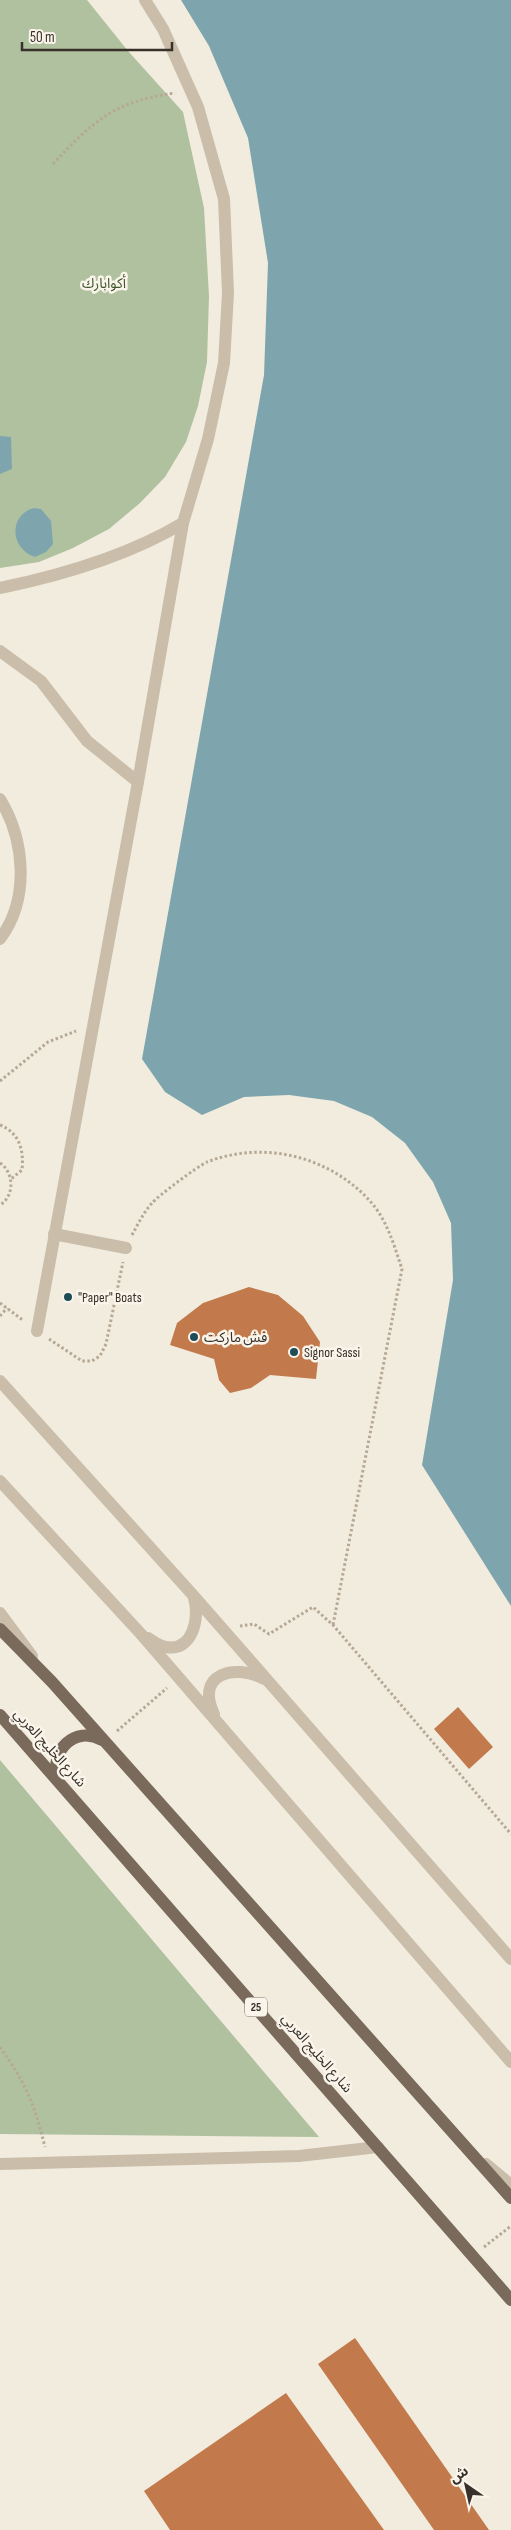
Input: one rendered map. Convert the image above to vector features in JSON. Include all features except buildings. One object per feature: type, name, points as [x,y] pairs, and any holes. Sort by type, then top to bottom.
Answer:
[{"type":"main road","points":[[0,1629],[52,1682],[511,2198]]},
{"type":"main road","name":"شارع الخليج العربي","points":[[0,1715],[58,1779],[511,2300]]},
{"type":"main road","points":[[58,1779],[57,1758],[64,1745],[83,1736],[90,1736],[104,1741]]},
{"type":"street","points":[[37,1331],[138,782],[182,523],[208,439],[224,364],[228,293],[224,198],[198,108],[163,29],[145,0]]},
{"type":"street","points":[[0,588],[99,562],[153,541],[182,523]]},
{"type":"street","points":[[0,651],[41,681],[87,741],[138,782]]},
{"type":"street","points":[[0,799],[9,817],[18,843],[21,882],[17,905],[0,939]]},
{"type":"street","points":[[54,1234],[126,1248]]},
{"type":"street","points":[[0,1381],[192,1594],[511,1959]]},
{"type":"street","points":[[0,1480],[142,1634],[511,2062]]},
{"type":"street","points":[[142,1634],[164,1647],[177,1645],[188,1639],[194,1629],[197,1616],[192,1594]]},
{"type":"street","points":[[0,1613],[52,1682]]},
{"type":"street","points":[[220,1725],[211,1708],[209,1695],[212,1685],[218,1677],[227,1672],[238,1671],[251,1673],[268,1682]]},
{"type":"street","points":[[0,2164],[299,2156],[378,2147]]},
{"type":"street","points":[[471,2151],[511,2185]]},
{"type":"path","points":[[53,164],[85,130],[114,110],[145,97],[191,92]]},
{"type":"path","points":[[0,1081],[48,1042],[93,1024]]},
{"type":"path","points":[[0,1125],[7,1127],[20,1141],[23,1155],[22,1170],[11,1179]]},
{"type":"path","points":[[0,1303],[82,1361],[92,1361],[100,1356],[106,1344],[126,1248],[132,1234],[153,1202],[206,1162],[254,1151],[302,1157],[340,1174],[370,1201],[389,1231],[402,1269],[333,1625]]},
{"type":"path","points":[[0,1163],[5,1166],[11,1179],[10,1192],[0,1205]]},
{"type":"path","points":[[0,1316],[7,1308]]},
{"type":"path","points":[[221,1628],[254,1624],[268,1634],[313,1607],[333,1625],[511,1834]]},
{"type":"path","points":[[104,1741],[180,1678]]},
{"type":"path","points":[[0,2046],[27,2089],[36,2112],[48,2163]]},
{"type":"path","points":[[473,2256],[511,2226]]},
{"type":"green space","name":"أكوابارك","points":[[0,0],[87,0],[128,51],[183,112],[204,208],[209,296],[207,362],[198,406],[186,442],[165,477],[140,503],[109,529],[73,548],[39,562],[0,568]]},
{"type":"green space","points":[[0,1760],[319,2137],[0,2134]]},
{"type":"water","points":[[181,0],[511,0],[511,1606],[422,1465],[453,1280],[451,1223],[433,1182],[405,1143],[372,1117],[334,1101],[289,1095],[244,1097],[202,1115],[165,1092],[142,1059],[264,375],[268,263],[248,138],[209,46]]},
{"type":"water","points":[[0,436],[11,437],[12,469],[0,474]]},
{"type":"water","points":[[34,508],[41,509],[51,521],[53,544],[46,552],[35,557],[21,547],[15,532],[16,524],[20,517]]},
{"type":"place","name":"\"Paper\" Boats","points":[[68,1297]]},
{"type":"place","name":"فش ماركت","points":[[194,1337]]},
{"type":"place","name":"Signor Sassi","points":[[294,1352]]}]
